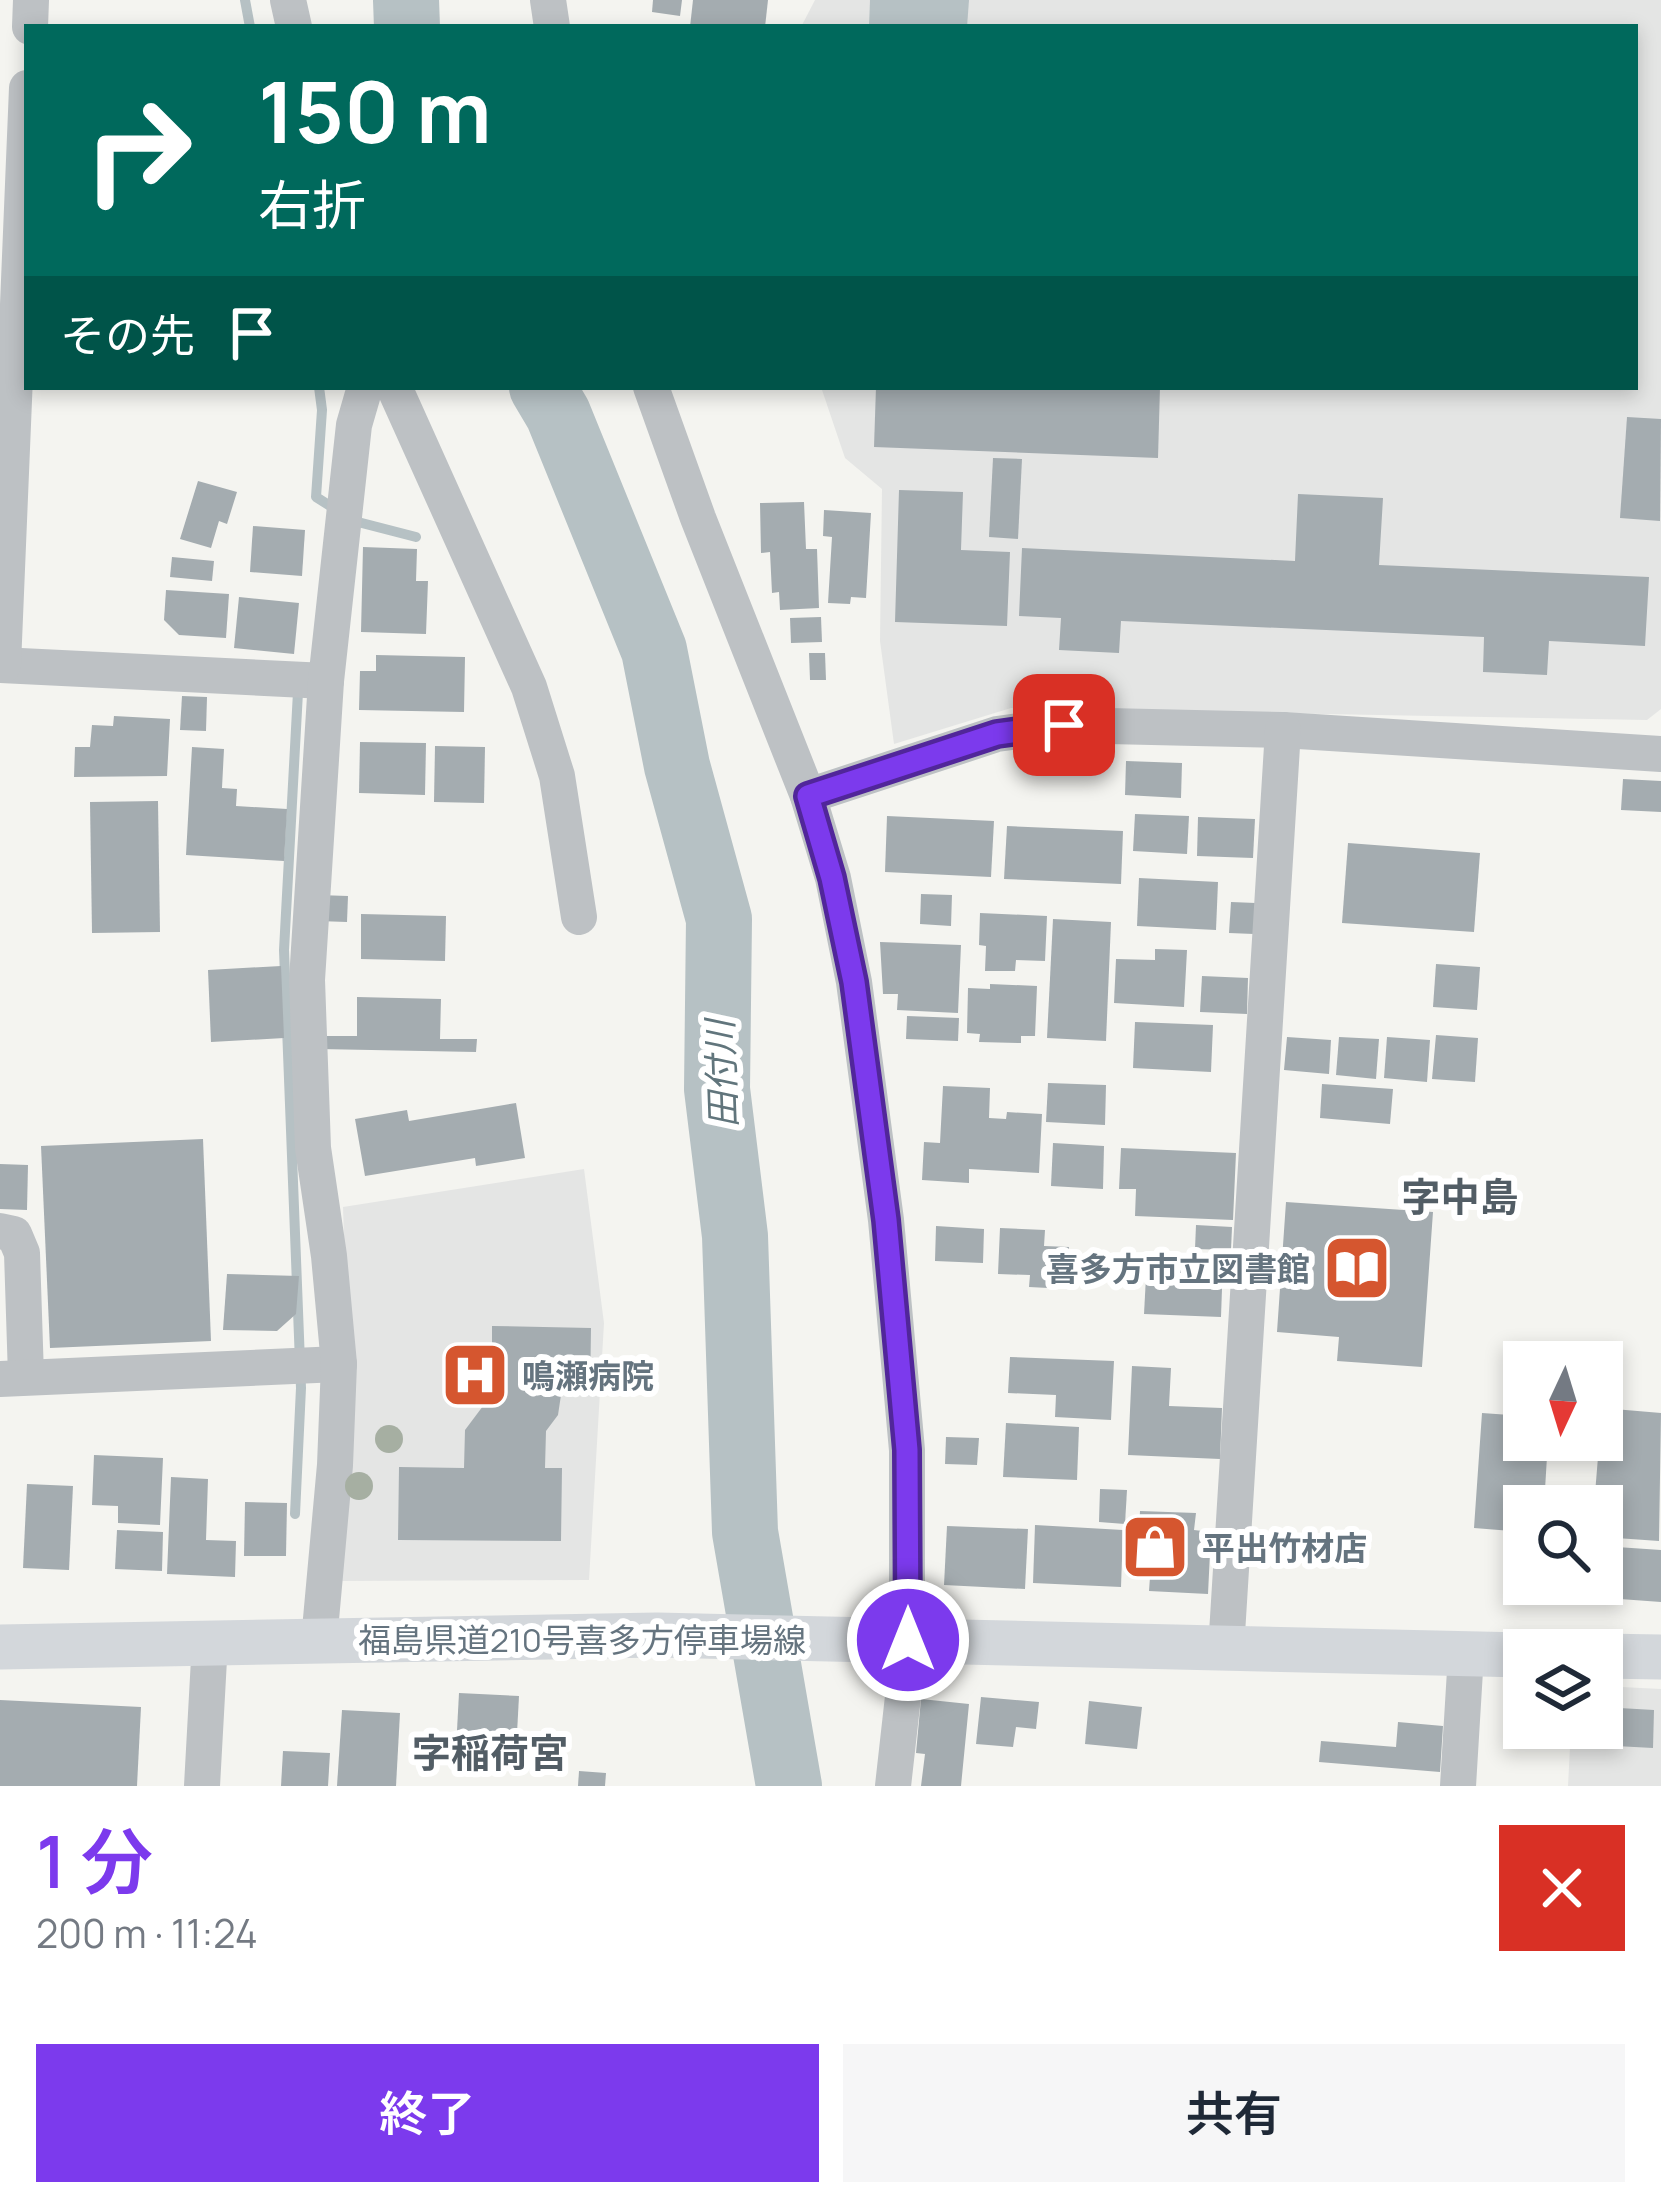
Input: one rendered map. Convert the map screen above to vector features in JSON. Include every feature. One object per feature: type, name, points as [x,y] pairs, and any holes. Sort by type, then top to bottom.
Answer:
[{"type":"main road","name":"福島県道210号喜多方停車場線","points":[[0,1647],[657,1636],[1503,1654]]},
{"type":"main road","points":[[1623,1656],[1661,1657]]},
{"type":"street","points":[[24,155],[1,665],[326,681]]},
{"type":"street","points":[[319,1642],[339,1364],[314,1148],[307,980],[326,681],[354,425],[364,390]]},
{"type":"street","points":[[395,390],[529,687],[557,776],[579,917]]},
{"type":"street","points":[[652,390],[808,796],[832,878],[854,982],[886,1220],[907,1450],[908,1640],[893,1786]]},
{"type":"street","points":[[808,796],[997,734],[1064,725],[1283,730],[1661,754]]},
{"type":"street","points":[[1226,1650],[1283,730]]},
{"type":"street","points":[[0,1232],[14,1234],[22,1253],[13,1378],[339,1364]]},
{"type":"street","points":[[202,1786],[210,1641]]},
{"type":"street","points":[[1458,1786],[1466,1654]]},
{"type":"shaded area","points":[[815,0],[1661,0],[1661,709],[1647,720],[1011,708],[894,744],[880,641],[882,489],[845,458],[822,390],[1638,390],[1638,24],[803,24]]},
{"type":"shaded area","points":[[870,0],[969,0],[967,24],[869,24]]},
{"type":"shaded area","name":"鳴瀬病院","points":[[584,1169],[604,1323],[589,1580],[338,1581],[346,1300],[343,1207]]},
{"type":"shaded area","points":[[1623,1687],[1661,1689],[1661,1786],[1568,1786],[1570,1749],[1623,1749]]},
{"type":"building","points":[[653,0],[682,0],[680,16],[652,12]]},
{"type":"building","points":[[693,0],[768,0],[765,24],[690,24]]},
{"type":"building","points":[[876,390],[1160,390],[1158,458],[874,447]]},
{"type":"building","points":[[1627,417],[1661,419],[1660,521],[1620,518]]},
{"type":"building","points":[[993,458],[1022,459],[1018,539],[989,537]]},
{"type":"building","points":[[198,481],[237,492],[227,524],[219,521],[211,548],[180,539]]},
{"type":"building","points":[[899,490],[963,492],[961,550],[1010,552],[1007,626],[895,622]]},
{"type":"building","points":[[1298,494],[1383,498],[1379,565],[1649,577],[1645,646],[1549,641],[1547,675],[1483,672],[1484,637],[1121,621],[1119,653],[1059,650],[1061,618],[1019,616],[1022,548],[1295,561]]},
{"type":"building","points":[[804,502],[806,549],[817,549],[819,608],[780,610],[779,592],[772,593],[770,552],[761,553],[760,503]]},
{"type":"building","points":[[824,510],[871,513],[866,598],[851,597],[850,604],[828,603],[832,537],[823,536]]},
{"type":"building","points":[[253,526],[305,530],[302,576],[250,572]]},
{"type":"building","points":[[363,547],[417,549],[416,581],[428,581],[426,634],[361,632]]},
{"type":"building","points":[[172,557],[214,561],[212,581],[170,577]]},
{"type":"building","points":[[166,590],[229,594],[226,638],[179,635],[164,620]]},
{"type":"building","points":[[239,597],[299,603],[294,654],[234,648]]},
{"type":"building","points":[[821,617],[822,642],[791,643],[790,618]]},
{"type":"building","points":[[809,653],[825,653],[826,680],[810,680]]},
{"type":"building","points":[[376,655],[465,657],[464,712],[359,710],[360,671],[376,671]]},
{"type":"building","points":[[182,696],[207,697],[206,731],[180,730]]},
{"type":"building","points":[[114,716],[170,719],[167,776],[74,777],[75,747],[90,747],[92,725],[113,726]]},
{"type":"building","points":[[360,742],[426,743],[425,795],[359,793]]},
{"type":"building","points":[[435,746],[485,747],[484,803],[434,802]]},
{"type":"building","points":[[192,747],[224,749],[222,788],[237,789],[236,806],[287,809],[284,861],[186,855]]},
{"type":"building","points":[[1126,761],[1182,763],[1181,798],[1125,795]]},
{"type":"building","points":[[1623,779],[1661,781],[1661,812],[1621,810]]},
{"type":"building","points":[[158,801],[160,932],[92,933],[90,802]]},
{"type":"building","points":[[1135,814],[1189,816],[1187,854],[1133,851]]},
{"type":"building","points":[[887,816],[994,821],[991,877],[885,872]]},
{"type":"building","points":[[1198,817],[1255,819],[1253,858],[1197,856]]},
{"type":"building","points":[[1007,826],[1123,831],[1121,884],[1004,879]]},
{"type":"building","points":[[1348,843],[1480,853],[1474,932],[1342,923]]},
{"type":"building","points":[[1139,878],[1218,882],[1216,930],[1137,926]]},
{"type":"building","points":[[921,894],[952,895],[951,926],[920,924]]},
{"type":"building","points":[[318,895],[348,896],[347,922],[318,921]]},
{"type":"building","points":[[1231,902],[1256,903],[1254,934],[1229,933]]},
{"type":"building","points":[[980,913],[1047,916],[1045,961],[1016,960],[1015,971],[985,971],[986,946],[979,945]]},
{"type":"building","points":[[361,914],[446,916],[445,961],[361,959]]},
{"type":"building","points":[[1053,919],[1111,922],[1106,1041],[1047,1038]]},
{"type":"building","points":[[880,942],[961,945],[958,1013],[897,1010],[898,994],[883,994]]},
{"type":"building","points":[[1155,949],[1187,950],[1184,1007],[1114,1003],[1116,959],[1155,960]]},
{"type":"building","points":[[1436,964],[1480,967],[1477,1010],[1433,1007]]},
{"type":"building","points":[[281,966],[284,1038],[211,1042],[208,970]]},
{"type":"building","points":[[1202,976],[1248,978],[1247,1014],[1200,1012]]},
{"type":"building","points":[[990,984],[1037,986],[1035,1036],[1021,1036],[1021,1043],[979,1042],[980,1034],[967,1033],[968,988],[990,989]]},
{"type":"building","points":[[357,997],[441,999],[440,1039],[477,1039],[476,1052],[319,1049],[320,1036],[357,1036]]},
{"type":"building","points":[[907,1016],[959,1018],[958,1041],[906,1039]]},
{"type":"building","points":[[1135,1022],[1213,1025],[1211,1072],[1133,1068]]},
{"type":"building","points":[[1436,1035],[1478,1038],[1475,1082],[1432,1079]]},
{"type":"building","points":[[1287,1037],[1331,1040],[1329,1074],[1284,1070]]},
{"type":"building","points":[[1339,1037],[1379,1039],[1376,1079],[1336,1075]]},
{"type":"building","points":[[1387,1037],[1430,1040],[1427,1082],[1384,1078]]},
{"type":"building","points":[[1048,1083],[1106,1085],[1105,1125],[1046,1122]]},
{"type":"building","points":[[1322,1084],[1393,1089],[1390,1124],[1320,1118]]},
{"type":"building","points":[[943,1086],[990,1088],[989,1118],[1006,1119],[1007,1112],[1042,1114],[1039,1173],[969,1169],[969,1183],[922,1180],[924,1142],[940,1143]]},
{"type":"building","points":[[516,1103],[525,1158],[476,1166],[475,1158],[365,1176],[355,1119],[407,1110],[409,1121]]},
{"type":"building","points":[[203,1139],[211,1341],[50,1348],[41,1146]]},
{"type":"building","points":[[1053,1143],[1104,1146],[1103,1189],[1051,1186]]},
{"type":"building","points":[[1121,1148],[1236,1153],[1233,1220],[1135,1216],[1136,1189],[1119,1189]]},
{"type":"building","points":[[0,1164],[28,1165],[27,1210],[0,1209]]},
{"type":"building","points":[[1286,1202],[1433,1212],[1422,1367],[1337,1361],[1339,1337],[1277,1332]]},
{"type":"building","points":[[1196,1225],[1232,1227],[1231,1250],[1195,1249]]},
{"type":"building","points":[[936,1226],[984,1229],[983,1263],[935,1261]]},
{"type":"building","points":[[1000,1228],[1045,1230],[1044,1246],[1069,1247],[1068,1289],[1029,1287],[1030,1275],[998,1274]]},
{"type":"building","points":[[1147,1258],[1223,1261],[1221,1317],[1144,1314]]},
{"type":"building","points":[[227,1274],[299,1276],[296,1314],[277,1331],[223,1330]]},
{"type":"building","points":[[492,1326],[591,1328],[590,1396],[561,1395],[558,1415],[546,1431],[545,1468],[562,1468],[561,1541],[398,1540],[399,1467],[464,1468],[465,1430],[492,1394]]},
{"type":"building","points":[[1010,1357],[1114,1361],[1111,1420],[1055,1417],[1056,1395],[1008,1393]]},
{"type":"building","points":[[1132,1366],[1171,1368],[1169,1406],[1222,1408],[1220,1459],[1128,1455]]},
{"type":"building","points":[[1623,1410],[1661,1413],[1659,1541],[1623,1538],[1623,1485],[1596,1485],[1598,1461],[1623,1461]]},
{"type":"building","points":[[1482,1413],[1503,1414],[1503,1461],[1547,1461],[1545,1485],[1503,1485],[1503,1530],[1474,1528]]},
{"type":"building","points":[[1006,1423],[1079,1427],[1077,1480],[1003,1477]]},
{"type":"building","points":[[946,1437],[979,1438],[977,1465],[945,1464]]},
{"type":"building","points":[[94,1455],[163,1458],[160,1525],[118,1523],[118,1506],[92,1505]]},
{"type":"building","points":[[171,1477],[208,1479],[206,1540],[236,1541],[235,1577],[167,1574]]},
{"type":"building","points":[[27,1484],[73,1486],[69,1570],[23,1568]]},
{"type":"building","points":[[1100,1489],[1127,1490],[1125,1524],[1099,1522]]},
{"type":"building","points":[[245,1502],[287,1503],[286,1556],[244,1556]]},
{"type":"building","points":[[1140,1511],[1196,1513],[1194,1530],[1211,1532],[1208,1594],[1149,1591],[1150,1577],[1137,1576]]},
{"type":"building","points":[[1035,1525],[1123,1530],[1121,1587],[1033,1583]]},
{"type":"building","points":[[947,1526],[1028,1529],[1025,1589],[944,1585]]},
{"type":"building","points":[[117,1530],[163,1532],[162,1571],[115,1569]]},
{"type":"building","points":[[1623,1547],[1661,1550],[1661,1602],[1623,1599]]},
{"type":"building","points":[[459,1693],[519,1696],[516,1752],[456,1749]]},
{"type":"building","points":[[981,1697],[1039,1702],[1036,1729],[1016,1727],[1013,1747],[976,1744]]},
{"type":"building","points":[[921,1699],[969,1704],[961,1786],[921,1786],[925,1754],[916,1753]]},
{"type":"building","points":[[0,1700],[141,1707],[137,1786],[0,1786]]},
{"type":"building","points":[[1089,1701],[1142,1707],[1137,1749],[1085,1744]]},
{"type":"building","points":[[1623,1708],[1654,1710],[1653,1748],[1623,1746]]},
{"type":"building","points":[[342,1710],[400,1713],[396,1786],[337,1786]]},
{"type":"building","points":[[1398,1722],[1443,1726],[1440,1772],[1319,1762],[1321,1741],[1396,1747]]},
{"type":"building","points":[[283,1751],[330,1753],[328,1786],[281,1786]]},
{"type":"building","points":[[579,1771],[606,1773],[605,1786],[578,1786]]},
{"type":"waterway","points":[[245,0],[249,24]]},
{"type":"waterway","name":"田付川","points":[[406,0],[407,24]]},
{"type":"waterway","points":[[319,390],[316,497],[354,521],[416,537]]},
{"type":"waterway","name":"田付川","points":[[544,390],[558,414],[654,650],[677,766],[719,919],[717,1089],[735,1236],[745,1532],[789,1786]]},
{"type":"waterway","points":[[291,691],[298,692],[284,950],[301,1388],[295,1514]]},
{"type":"place","name":"喜多方市立図書館","points":[[1357,1268]]},
{"type":"place","name":"鳴瀬病院","points":[[475,1375]]},
{"type":"place","name":"平出竹材店","points":[[1155,1547]]},
{"type":"district","name":"字中島","points":[[1460,1196]]},
{"type":"district","name":"字稲荷宮","points":[[490,1752]]},
{"type":"route","points":[[908,1640],[907,1450],[886,1220],[854,982],[832,878],[808,796],[997,734],[1064,725]]}]
